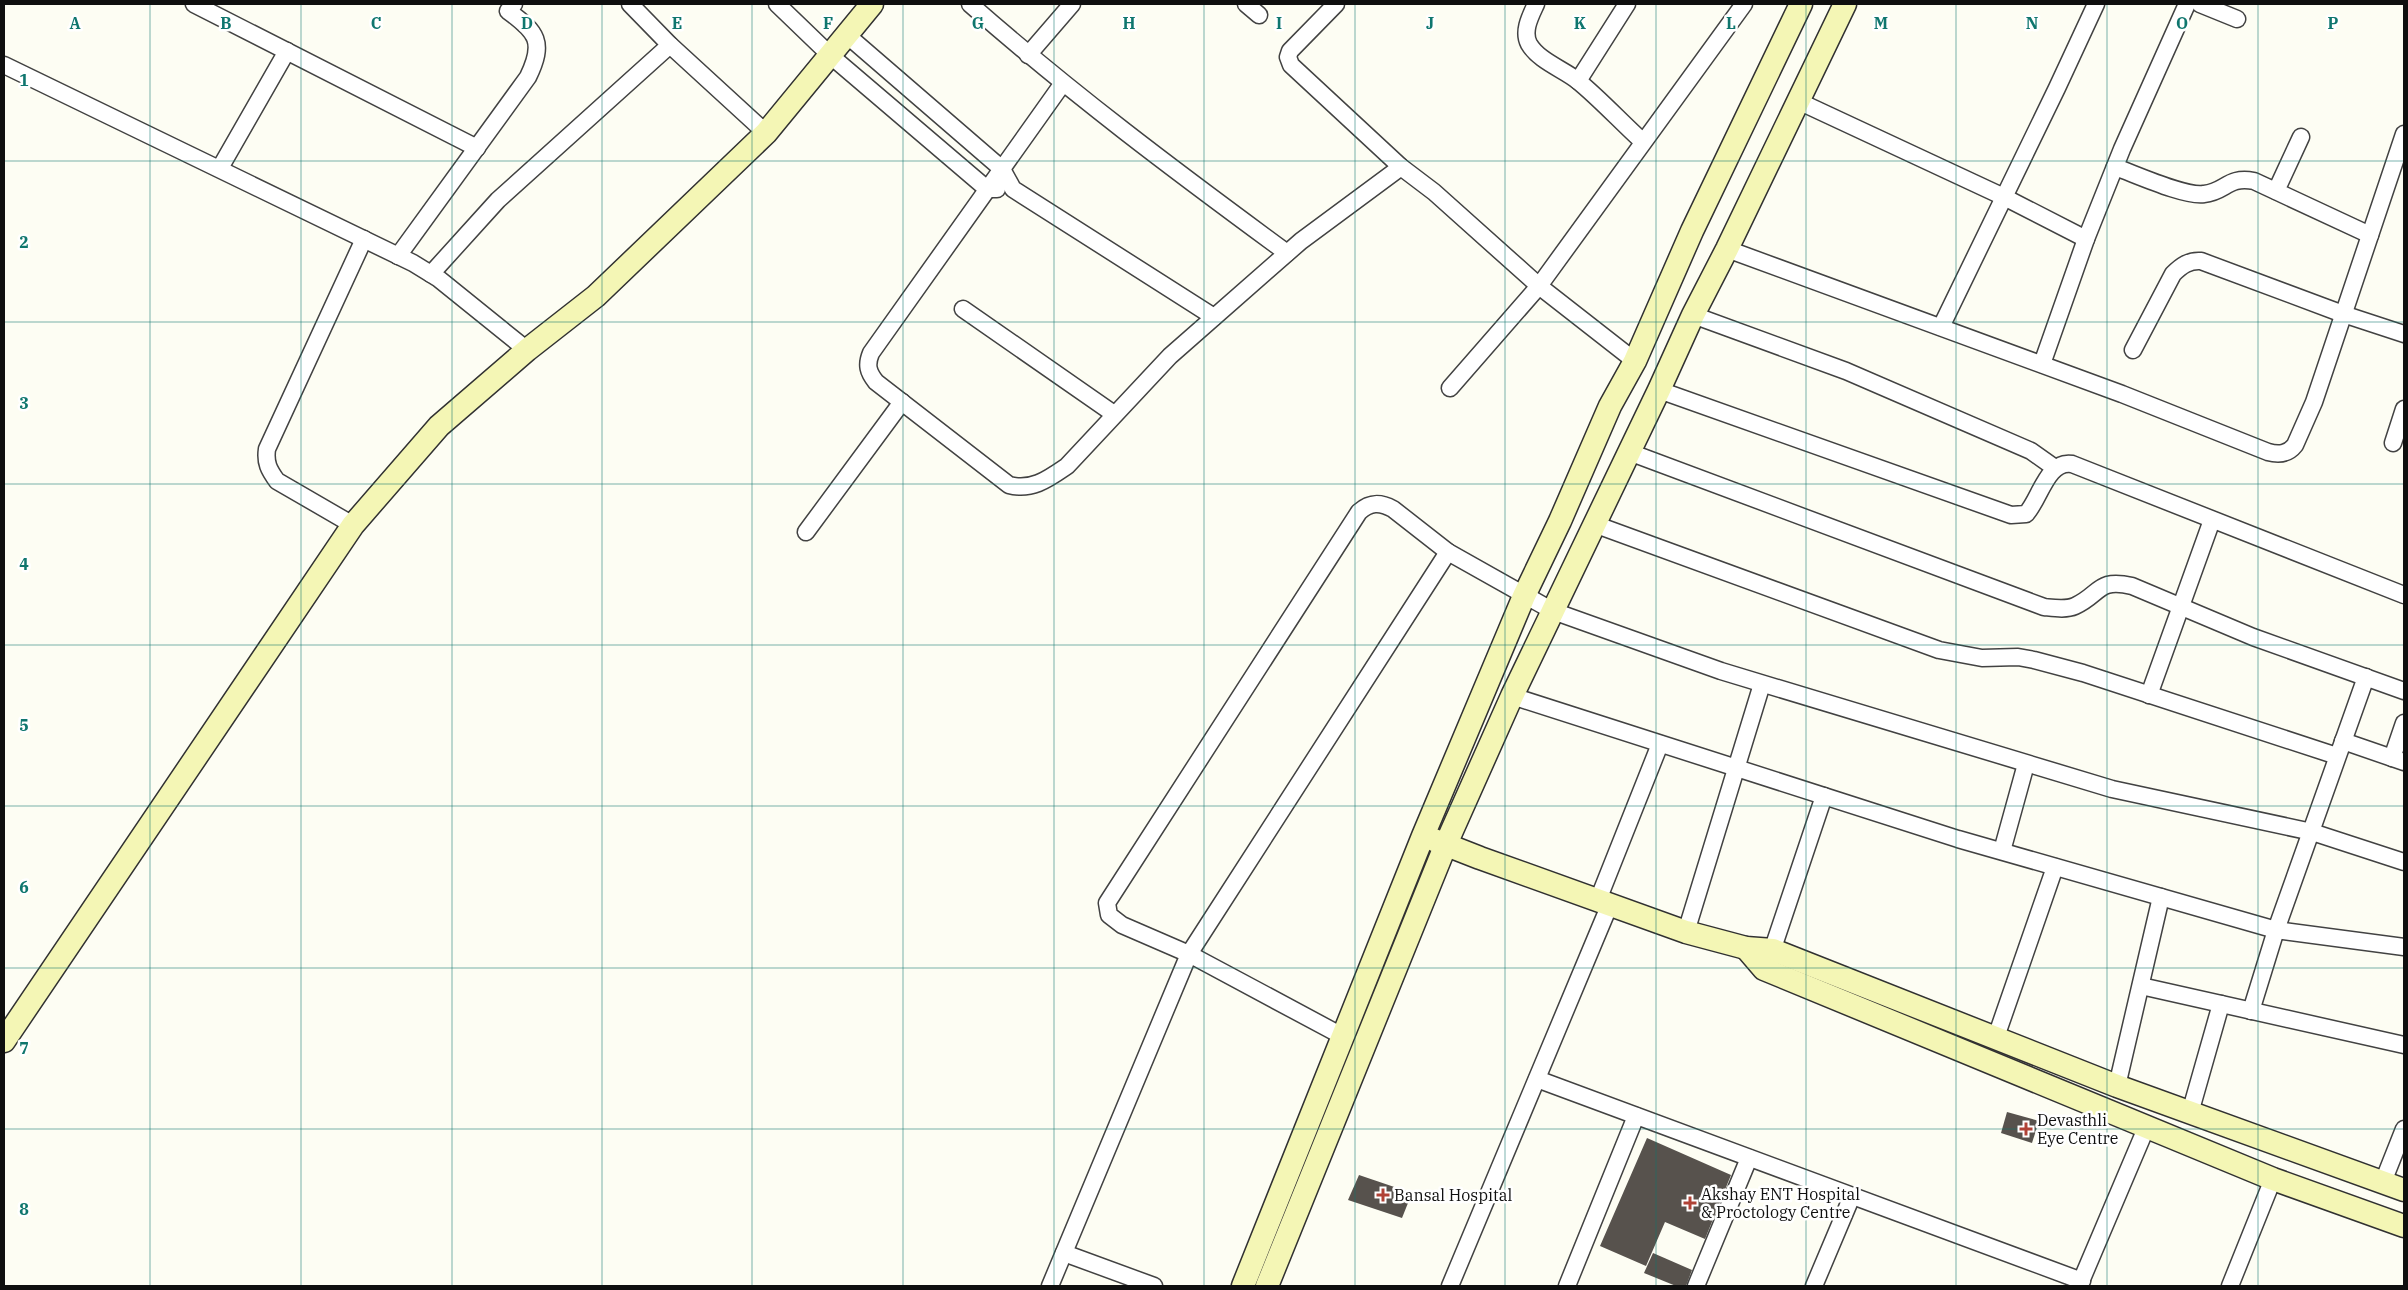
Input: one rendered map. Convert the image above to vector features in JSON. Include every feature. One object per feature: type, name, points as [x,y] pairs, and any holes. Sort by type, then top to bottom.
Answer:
[{"type":"main road","points":[[4,1040],[353,525],[439,426],[527,350],[596,296],[766,133],[848,36],[872,4]]},
{"type":"main road","points":[[1243,1286],[1423,836],[1524,596],[1560,521],[1610,406],[1635,361],[1692,232],[1800,4]]},
{"type":"main road","points":[[1267,1286],[1446,844],[1512,696],[1693,315],[1727,249],[1845,4]]},
{"type":"main road","points":[[1423,836],[1686,932],[1746,948],[1769,960],[2147,1126],[2273,1179],[2404,1226]]},
{"type":"main road","points":[[1769,960],[1996,1037],[2117,1086],[2404,1190]]},
{"type":"street","points":[[194,4],[477,148]]},
{"type":"street","points":[[630,4],[670,45],[766,133]]},
{"type":"street","points":[[777,4],[831,56],[988,189],[1013,189]]},
{"type":"street","points":[[970,4],[1063,83],[1192,184],[1287,253]]},
{"type":"street","points":[[1028,55],[1072,4]]},
{"type":"street","points":[[1246,4],[1259,15]]},
{"type":"street","points":[[1336,4],[1294,45],[1290,51],[1289,62],[1407,171],[1434,192],[1539,286],[1635,361]]},
{"type":"street","points":[[1536,4],[1528,20],[1527,33],[1529,43],[1538,54],[1578,81],[1642,141]]},
{"type":"street","points":[[1578,81],[1627,4]]},
{"type":"street","points":[[1450,388],[1539,286],[1642,141],[1744,4]]},
{"type":"street","points":[[1941,327],[2058,88],[2096,4]]},
{"type":"street","points":[[2042,364],[2086,239],[2115,166],[2187,4]]},
{"type":"street","points":[[2200,4],[2236,19]]},
{"type":"street","points":[[398,256],[528,77],[534,64],[538,50],[535,38],[528,26],[505,6]]},
{"type":"street","points":[[848,36],[1002,169],[1013,189],[1214,317]]},
{"type":"street","points":[[430,274],[498,200],[670,45]]},
{"type":"street","points":[[220,168],[287,51]]},
{"type":"street","points":[[4,65],[220,168],[398,256],[430,274],[527,350]]},
{"type":"street","points":[[1063,83],[871,353],[867,362],[868,370],[876,382],[1009,484],[1020,488],[1033,486],[1046,480],[1067,466],[1170,356],[1287,253],[1407,171]]},
{"type":"street","points":[[1798,101],[2004,197],[2086,239]]},
{"type":"street","points":[[1727,249],[2042,364],[2268,452],[2280,454],[2292,449],[2296,445],[2314,402],[2404,134]]},
{"type":"street","points":[[2276,192],[2301,137]]},
{"type":"street","points":[[2115,166],[2198,195],[2213,192],[2230,182],[2244,179],[2254,181],[2370,235]]},
{"type":"street","points":[[353,525],[277,481],[271,472],[266,458],[267,449],[364,239]]},
{"type":"street","points":[[2133,350],[2173,274],[2193,260],[2404,334]]},
{"type":"street","points":[[962,309],[1114,414]]},
{"type":"street","points":[[1693,315],[1846,371],[2031,451],[2054,468]]},
{"type":"street","points":[[1659,390],[2011,515],[2026,514],[2054,468],[2064,463],[2072,464],[2404,595]]},
{"type":"street","points":[[806,532],[902,402]]},
{"type":"street","points":[[2393,443],[2404,409]]},
{"type":"street","points":[[1629,452],[2044,606],[2074,607],[2105,585],[2117,583],[2132,586],[2253,637],[2404,691]]},
{"type":"street","points":[[1344,1037],[1189,954],[1113,920],[1107,910],[1109,897],[1359,512],[1369,505],[1383,504],[1448,552],[1553,611],[1762,684],[2112,788],[2312,832],[2404,862]]},
{"type":"street","points":[[2149,695],[2212,520]]},
{"type":"street","points":[[1594,524],[1939,650],[1982,658],[2018,657],[2034,660],[2149,695],[2340,748],[2398,760],[2404,723]]},
{"type":"street","points":[[1050,1286],[1189,954],[1448,552]]},
{"type":"street","points":[[2251,1010],[2276,930],[2366,677]]},
{"type":"street","points":[[1686,932],[1762,684]]},
{"type":"street","points":[[1512,696],[2002,852],[2276,930],[2404,947]]},
{"type":"street","points":[[1450,1286],[1537,1079],[1604,902],[1660,744]]},
{"type":"street","points":[[2002,852],[2026,764]]},
{"type":"street","points":[[1769,960],[1824,796]]},
{"type":"street","points":[[1996,1037],[2055,867]]},
{"type":"street","points":[[2117,1086],[2161,897]]},
{"type":"street","points":[[2141,986],[2404,1045]]},
{"type":"street","points":[[2190,1113],[2221,1004]]},
{"type":"street","points":[[1537,1079],[1852,1196],[2080,1284],[2147,1126]]},
{"type":"street","points":[[1567,1286],[1636,1116]]},
{"type":"street","points":[[2383,1182],[2404,1130]]},
{"type":"street","points":[[1696,1286],[1749,1158]]},
{"type":"street","points":[[2230,1286],[2273,1179]]},
{"type":"street","points":[[1814,1286],[1852,1196]]},
{"type":"street","points":[[1064,1253],[1154,1286]]},
{"type":"building","points":[[2007,1112],[2039,1121],[2032,1143],[2001,1133]]},
{"type":"building","points":[[1647,1138],[1731,1175],[1705,1239],[1665,1222],[1646,1266],[1600,1246]]},
{"type":"building","points":[[1359,1175],[1412,1193],[1402,1218],[1348,1200]]},
{"type":"building","points":[[1653,1253],[1692,1270],[1686,1286],[1676,1286],[1644,1273]]},
{"type":"place","name":"Devasthli Eye Centre","points":[[2026,1129]]},
{"type":"place","name":"Bansal Hospital","points":[[1383,1195]]},
{"type":"place","name":"Akshay ENT Hospital & Proctology Centre","points":[[1690,1203]]}]
